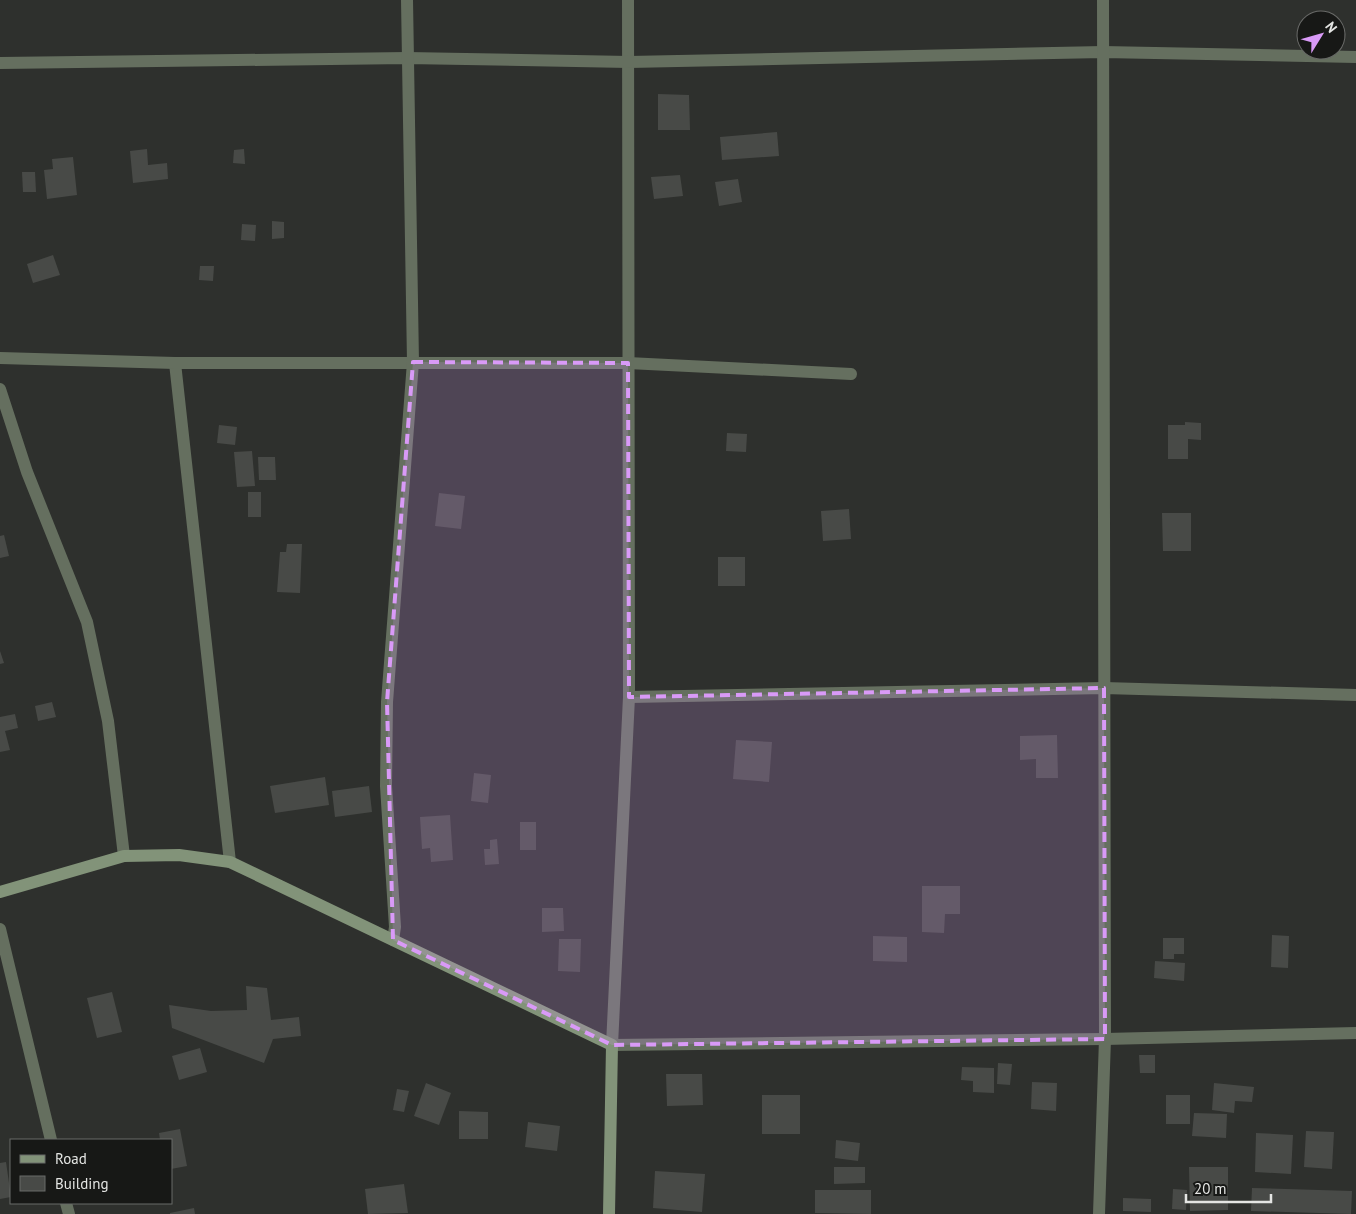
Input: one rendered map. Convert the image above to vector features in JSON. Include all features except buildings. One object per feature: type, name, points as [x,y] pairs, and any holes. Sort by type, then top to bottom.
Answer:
[{"type":"street","points":[[393,940],[395,927],[386,786],[387,702],[413,362],[407,58],[408,0]]},
{"type":"street","points":[[609,1214],[612,1045],[629,697],[628,363],[630,62],[628,0]]},
{"type":"street","points":[[1099,1214],[1105,1039],[1103,0]]},
{"type":"street","points":[[0,63],[407,58],[630,62],[1103,52],[1356,57]]},
{"type":"street","points":[[0,358],[175,363],[628,363],[851,374]]},
{"type":"street","points":[[175,363],[230,862]]},
{"type":"street","points":[[0,389],[27,472],[87,622],[108,721],[124,856]]},
{"type":"street","points":[[629,697],[1104,688],[1356,696]]},
{"type":"street","points":[[0,892],[124,856],[179,854],[230,862],[612,1045],[1105,1039],[1356,1033]]},
{"type":"street","points":[[0,929],[51,1139]]},
{"type":"highlighted area","points":[[413,362],[628,363],[629,697],[1104,688],[1105,1039],[612,1045],[393,940],[387,702]]}]
